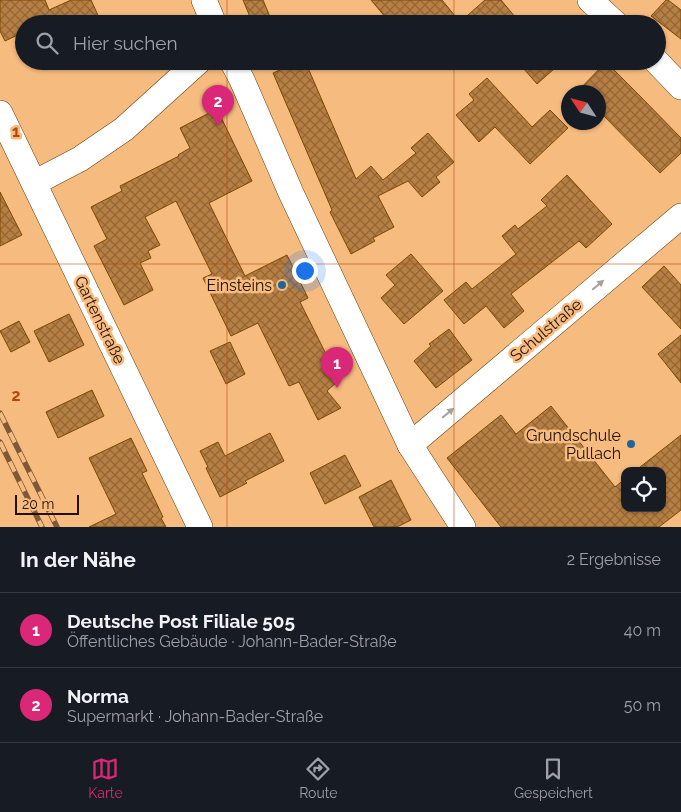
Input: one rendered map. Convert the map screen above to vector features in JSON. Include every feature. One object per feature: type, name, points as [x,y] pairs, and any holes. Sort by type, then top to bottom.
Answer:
[{"type":"street","points":[[204,0],[210,15]]},
{"type":"street","points":[[590,0],[606,15]]},
{"type":"street","points":[[34,182],[80,160],[124,129],[189,70]]},
{"type":"street","points":[[237,70],[291,193],[410,444],[463,527]]},
{"type":"street","points":[[665,70],[681,87]]},
{"type":"street","name":"Gartenstraße","points":[[0,113],[200,527]]},
{"type":"street","name":"Schulstraße","points":[[410,444],[681,216]]},
{"type":"building","points":[[0,0],[45,0],[49,10],[71,0],[91,0],[98,15],[15,15],[15,36],[5,41],[0,31]]},
{"type":"building","points":[[243,0],[263,0],[269,15],[249,15]]},
{"type":"building","points":[[371,0],[442,0],[454,15],[384,15]]},
{"type":"building","points":[[485,0],[501,0],[514,15],[468,15]]},
{"type":"building","points":[[666,0],[681,10],[681,39],[666,28],[666,15],[652,15]]},
{"type":"building","points":[[280,70],[309,70],[356,179],[371,166],[383,180],[416,153],[411,148],[428,133],[454,162],[436,177],[440,182],[422,197],[408,181],[378,196],[394,227],[373,238],[375,241],[351,254],[330,212],[332,210],[273,73]]},
{"type":"building","points":[[525,70],[553,70],[537,84]]},
{"type":"building","points":[[598,70],[614,70],[681,138],[681,153],[660,173],[606,118],[606,85],[584,85]]},
{"type":"building","points":[[487,78],[532,127],[550,110],[561,121],[561,130],[566,130],[530,164],[495,127],[479,142],[456,115],[474,100],[469,94]]},
{"type":"building","points":[[217,109],[252,181],[209,203],[245,276],[287,255],[308,298],[300,302],[339,380],[327,391],[341,408],[318,420],[299,382],[289,386],[258,323],[231,336],[203,278],[212,274],[176,201],[145,217],[160,245],[148,251],[151,258],[140,263],[153,290],[124,305],[94,246],[107,239],[91,207],[122,191],[120,186],[179,156],[190,148],[180,128]]},
{"type":"building","points":[[567,175],[612,224],[586,248],[579,241],[511,294],[524,311],[504,328],[486,306],[464,324],[444,300],[466,282],[472,289],[516,254],[502,236],[515,225],[518,229],[547,206],[541,200]]},
{"type":"building","points":[[0,192],[22,235],[0,246]]},
{"type":"building","points":[[411,254],[443,291],[404,324],[381,298],[395,285],[386,275]]},
{"type":"building","points":[[664,266],[681,285],[681,329],[642,287]]},
{"type":"building","points":[[69,314],[84,345],[49,362],[34,331]]},
{"type":"building","points":[[19,321],[30,342],[11,352],[0,331]]},
{"type":"building","points":[[449,329],[472,360],[436,388],[414,361],[431,346],[429,344]]},
{"type":"building","points":[[681,335],[681,383],[658,354]]},
{"type":"building","points":[[230,342],[245,374],[226,384],[210,351]]},
{"type":"building","points":[[92,390],[104,416],[58,438],[46,412]]},
{"type":"building","points":[[551,406],[615,487],[621,482],[621,512],[666,512],[666,467],[640,467],[681,435],[681,510],[659,527],[501,527],[447,458],[501,415],[516,434]]},
{"type":"building","points":[[270,433],[284,461],[245,481],[247,483],[220,497],[200,451],[218,442],[225,456]]},
{"type":"building","points":[[131,438],[147,471],[142,473],[166,527],[89,527],[116,514],[89,458]]},
{"type":"building","points":[[345,455],[361,486],[325,504],[310,473]]},
{"type":"building","points":[[391,480],[411,520],[397,527],[374,527],[359,497]]},
{"type":"railway","points":[[0,413],[57,527]]},
{"type":"railway","points":[[0,442],[42,527]]},
{"type":"place","name":"Norma","points":[[218,126]]},
{"type":"place","name":"Einsteins","points":[[282,285]]},
{"type":"place","name":"Deutsche Post Filiale 505","points":[[337,388]]},
{"type":"place","name":"Grundschule Pullach","points":[[631,444]]}]
